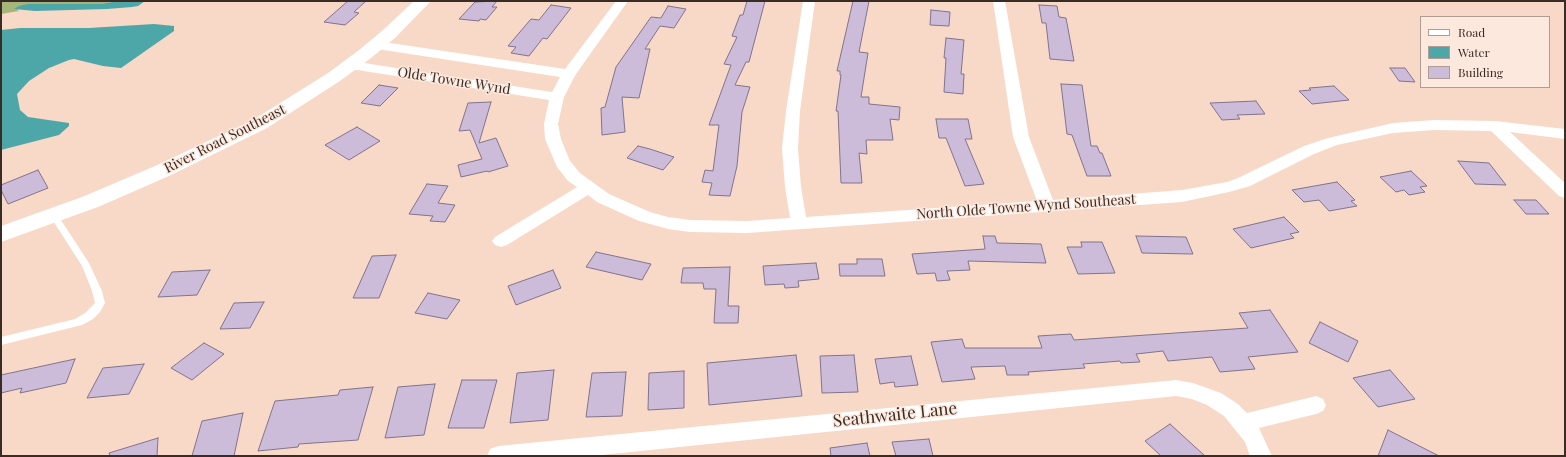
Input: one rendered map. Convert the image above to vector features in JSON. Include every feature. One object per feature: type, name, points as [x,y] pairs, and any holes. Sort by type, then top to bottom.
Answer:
[{"type":"main road","name":"River Road Southeast","points":[[1,234],[54,216],[162,171],[260,124],[351,65],[377,45],[424,1]]},
{"type":"street","name":"North Olde Towne Wynd Southeast","points":[[622,1],[569,74],[557,97],[551,124],[553,139],[557,152],[563,163],[574,177],[588,188],[624,209],[645,217],[668,223],[714,228],[1182,196],[1229,187],[1260,175],[1309,150],[1333,141],[1373,132],[1434,125],[1495,126],[1565,134]]},
{"type":"street","points":[[799,223],[793,187],[790,148],[793,111],[809,1]]},
{"type":"street","points":[[999,1],[1021,137],[1047,205]]},
{"type":"street","name":"Olde Towne Wynd","points":[[377,45],[569,74]]},
{"type":"street","name":"Olde Towne Wynd","points":[[351,65],[557,97]]},
{"type":"street","points":[[1495,126],[1565,192]]},
{"type":"street","points":[[501,241],[588,188]]},
{"type":"street","name":"Seathwaite Lane","points":[[498,456],[1160,388],[1176,388],[1193,391],[1214,399],[1230,410],[1243,423],[1253,437],[1262,456]]},
{"type":"street","points":[[1243,423],[1316,405]]},
{"type":"lane","points":[[1,341],[78,322],[89,316],[97,309],[100,303],[97,291],[86,265],[54,216]]},
{"type":"green space","points":[[1,1],[118,1],[100,4],[27,4],[17,10],[19,11],[1,14]]},
{"type":"water","points":[[118,1],[145,1],[138,6],[107,9],[35,11],[14,9],[27,4],[100,4]]},
{"type":"water","points":[[154,24],[174,26],[174,31],[121,68],[103,66],[74,59],[49,68],[29,81],[17,94],[20,110],[28,117],[69,123],[69,126],[59,135],[1,150],[1,30],[20,28],[89,28]]},
{"type":"building","points":[[348,1],[366,1],[354,12],[359,13],[345,25],[324,22]]},
{"type":"building","points":[[497,1],[492,7],[497,7],[486,20],[480,19],[479,21],[459,19],[475,2]]},
{"type":"building","points":[[747,1],[765,1],[749,62],[746,62],[735,85],[750,87],[742,112],[737,166],[730,196],[709,195],[712,183],[702,182],[705,170],[713,171],[719,125],[709,125],[731,65],[724,64],[737,37],[732,36],[740,15],[743,15]]},
{"type":"building","points":[[853,1],[869,1],[859,52],[868,53],[861,97],[869,97],[869,104],[900,107],[899,120],[890,119],[893,140],[866,140],[867,154],[859,153],[862,183],[841,183],[838,111],[836,111],[841,75],[840,71],[837,71]]},
{"type":"building","points":[[551,5],[571,8],[547,39],[543,38],[529,56],[511,53],[516,47],[508,46],[531,19],[539,20]]},
{"type":"building","points":[[1039,5],[1057,6],[1059,17],[1066,18],[1074,61],[1050,59],[1046,23],[1042,23]]},
{"type":"building","points":[[668,6],[686,9],[674,28],[660,26],[645,49],[650,49],[639,98],[622,97],[625,132],[602,135],[601,108],[605,107],[616,67],[651,17],[661,18]]},
{"type":"building","points":[[931,10],[950,12],[949,26],[930,25]]},
{"type":"building","points":[[946,38],[964,40],[961,74],[964,74],[963,94],[944,92],[946,58],[944,58]]},
{"type":"building","points":[[1390,68],[1405,68],[1415,82],[1399,81]]},
{"type":"building","points":[[1061,84],[1082,85],[1091,146],[1097,146],[1100,153],[1102,153],[1111,176],[1087,176],[1072,135],[1067,134]]},
{"type":"building","points":[[379,85],[398,88],[380,106],[361,103]]},
{"type":"building","points":[[1334,86],[1349,100],[1312,104],[1299,91],[1311,90],[1309,88]]},
{"type":"building","points":[[1256,101],[1265,114],[1237,115],[1240,119],[1222,120],[1210,103]]},
{"type":"building","points":[[491,102],[479,143],[496,138],[508,166],[488,172],[461,177],[458,165],[482,159],[470,130],[459,131],[468,103]]},
{"type":"building","points":[[936,119],[968,119],[972,139],[965,139],[984,184],[965,186],[946,138],[939,138]]},
{"type":"building","points":[[357,127],[380,141],[349,160],[325,145]]},
{"type":"building","points":[[638,146],[674,157],[663,170],[627,158]]},
{"type":"building","points":[[1458,161],[1489,163],[1506,185],[1475,184]]},
{"type":"building","points":[[38,170],[48,188],[8,204],[1,190],[1,185]]},
{"type":"building","points":[[1411,171],[1427,186],[1420,187],[1425,192],[1409,195],[1404,190],[1396,192],[1380,177]]},
{"type":"building","points":[[1337,182],[1355,200],[1351,201],[1357,206],[1329,211],[1319,200],[1304,202],[1292,190]]},
{"type":"building","points":[[427,184],[448,186],[438,203],[455,205],[445,222],[430,221],[433,216],[409,214]]},
{"type":"building","points":[[1514,200],[1536,200],[1549,214],[1526,214]]},
{"type":"building","points":[[1284,217],[1299,232],[1290,234],[1294,238],[1251,248],[1233,229]]},
{"type":"building","points":[[983,236],[995,236],[997,243],[1041,244],[1046,263],[968,261],[970,270],[947,271],[950,280],[937,281],[935,273],[917,274],[912,254],[985,249]]},
{"type":"building","points":[[1136,236],[1186,237],[1193,254],[1142,253]]},
{"type":"building","points":[[1081,242],[1102,242],[1115,273],[1078,274],[1067,247],[1082,247]]},
{"type":"building","points":[[596,252],[651,264],[642,280],[586,267]]},
{"type":"building","points":[[396,255],[379,298],[353,298],[372,256]]},
{"type":"building","points":[[857,259],[882,259],[885,276],[840,276],[839,264],[857,264]]},
{"type":"building","points":[[816,263],[819,279],[798,281],[799,287],[785,288],[784,284],[765,285],[763,266]]},
{"type":"building","points":[[730,267],[728,306],[739,306],[738,323],[714,323],[716,289],[704,289],[703,283],[681,283],[683,268]]},
{"type":"building","points":[[210,270],[197,295],[158,297],[172,272]]},
{"type":"building","points":[[553,270],[561,288],[516,305],[508,286]]},
{"type":"building","points":[[428,293],[460,300],[447,319],[415,313]]},
{"type":"building","points":[[264,302],[250,328],[220,329],[234,303]]},
{"type":"building","points":[[1270,310],[1298,352],[1248,357],[1255,369],[1220,372],[1212,357],[1168,361],[1163,351],[1136,354],[1140,362],[1121,363],[1120,361],[1083,364],[1085,368],[1028,372],[1029,375],[1007,375],[1005,366],[971,367],[975,379],[942,382],[931,342],[962,339],[965,348],[1042,348],[1038,336],[1071,334],[1074,340],[1248,328],[1239,313]]},
{"type":"building","points":[[1320,322],[1358,341],[1348,362],[1309,343]]},
{"type":"building","points":[[204,343],[224,354],[192,380],[171,368]]},
{"type":"building","points":[[796,355],[802,396],[709,405],[707,363]]},
{"type":"building","points":[[854,355],[858,392],[822,393],[820,356]]},
{"type":"building","points":[[911,356],[918,385],[895,387],[894,382],[880,384],[875,359]]},
{"type":"building","points":[[75,359],[66,383],[20,393],[22,388],[1,393],[1,375]]},
{"type":"building","points":[[144,364],[129,394],[87,398],[103,368]]},
{"type":"building","points":[[554,370],[548,420],[510,423],[517,373]]},
{"type":"building","points":[[1390,370],[1415,399],[1378,407],[1353,378]]},
{"type":"building","points":[[684,371],[684,408],[648,410],[649,373]]},
{"type":"building","points":[[626,372],[622,416],[586,417],[592,373]]},
{"type":"building","points":[[462,380],[497,380],[484,428],[448,428]]},
{"type":"building","points":[[435,384],[424,435],[385,438],[398,387]]},
{"type":"building","points":[[373,387],[358,440],[299,444],[298,447],[258,451],[275,401],[338,395],[340,390]]},
{"type":"building","points":[[243,413],[234,456],[192,456],[202,421]]},
{"type":"building","points":[[1170,424],[1205,456],[1161,456],[1145,441]]},
{"type":"building","points":[[1388,430],[1439,456],[1378,456]]},
{"type":"building","points":[[158,438],[157,456],[110,456],[109,453]]},
{"type":"building","points":[[929,439],[933,456],[896,456],[892,442]]},
{"type":"building","points":[[867,443],[870,456],[831,456],[830,448]]}]
